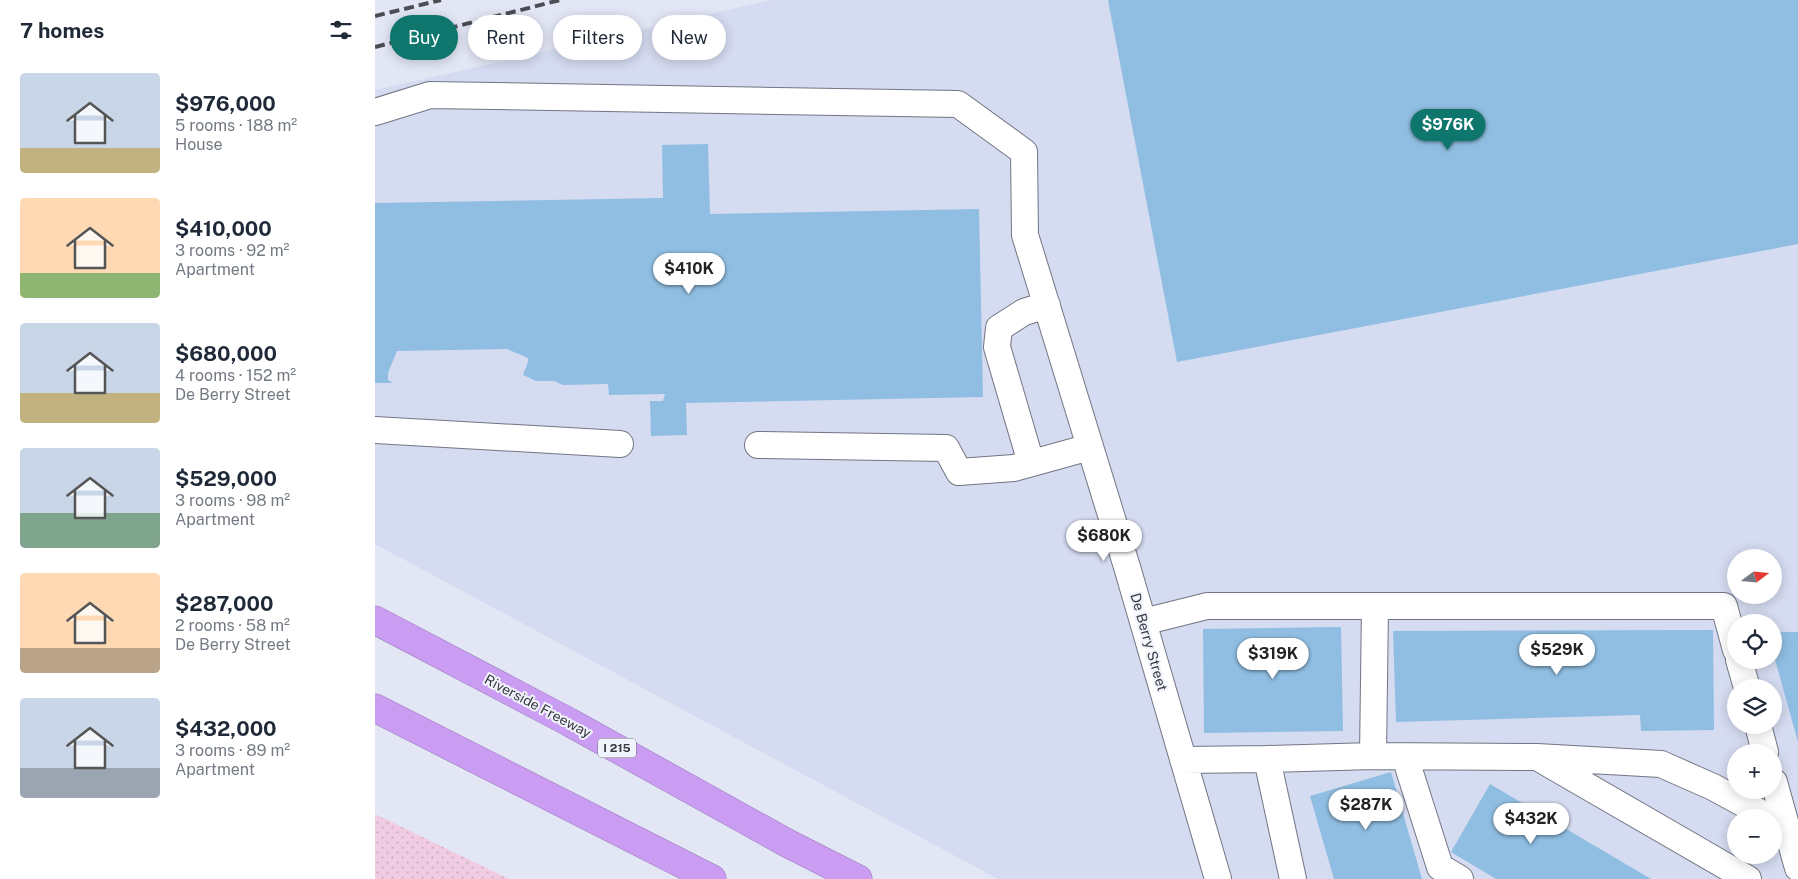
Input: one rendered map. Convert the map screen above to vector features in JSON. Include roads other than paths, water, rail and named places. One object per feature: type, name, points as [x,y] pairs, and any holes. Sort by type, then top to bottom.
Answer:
[{"type":"highway","name":"Riverside Freeway","points":[[375,620],[569,722],[787,843],[858,879]]},
{"type":"highway","points":[[375,708],[712,879]]},
{"type":"street","name":"De Berry Street","points":[[375,112],[430,94],[958,104],[1024,152],[1025,235],[1091,446],[1218,879]]},
{"type":"street","points":[[1031,463],[997,347],[999,328],[1024,312],[1047,305]]},
{"type":"street","points":[[375,430],[620,444]]},
{"type":"street","points":[[758,445],[946,448],[959,472],[1014,468],[1091,446]]},
{"type":"street","points":[[1143,622],[1207,606],[1724,606],[1727,617]]},
{"type":"street","points":[[1373,756],[1375,606]]},
{"type":"street","points":[[1183,760],[1373,756],[1537,757],[1661,764],[1713,787],[1754,809]]},
{"type":"street","points":[[1405,757],[1440,867],[1460,879]]},
{"type":"street","points":[[1537,757],[1748,879]]},
{"type":"street","points":[[1267,759],[1293,879]]},
{"type":"street","points":[[1782,832],[1798,868]]},
{"type":"railway","points":[[375,16],[441,0]]},
{"type":"railway","points":[[375,47],[560,0]]}]
